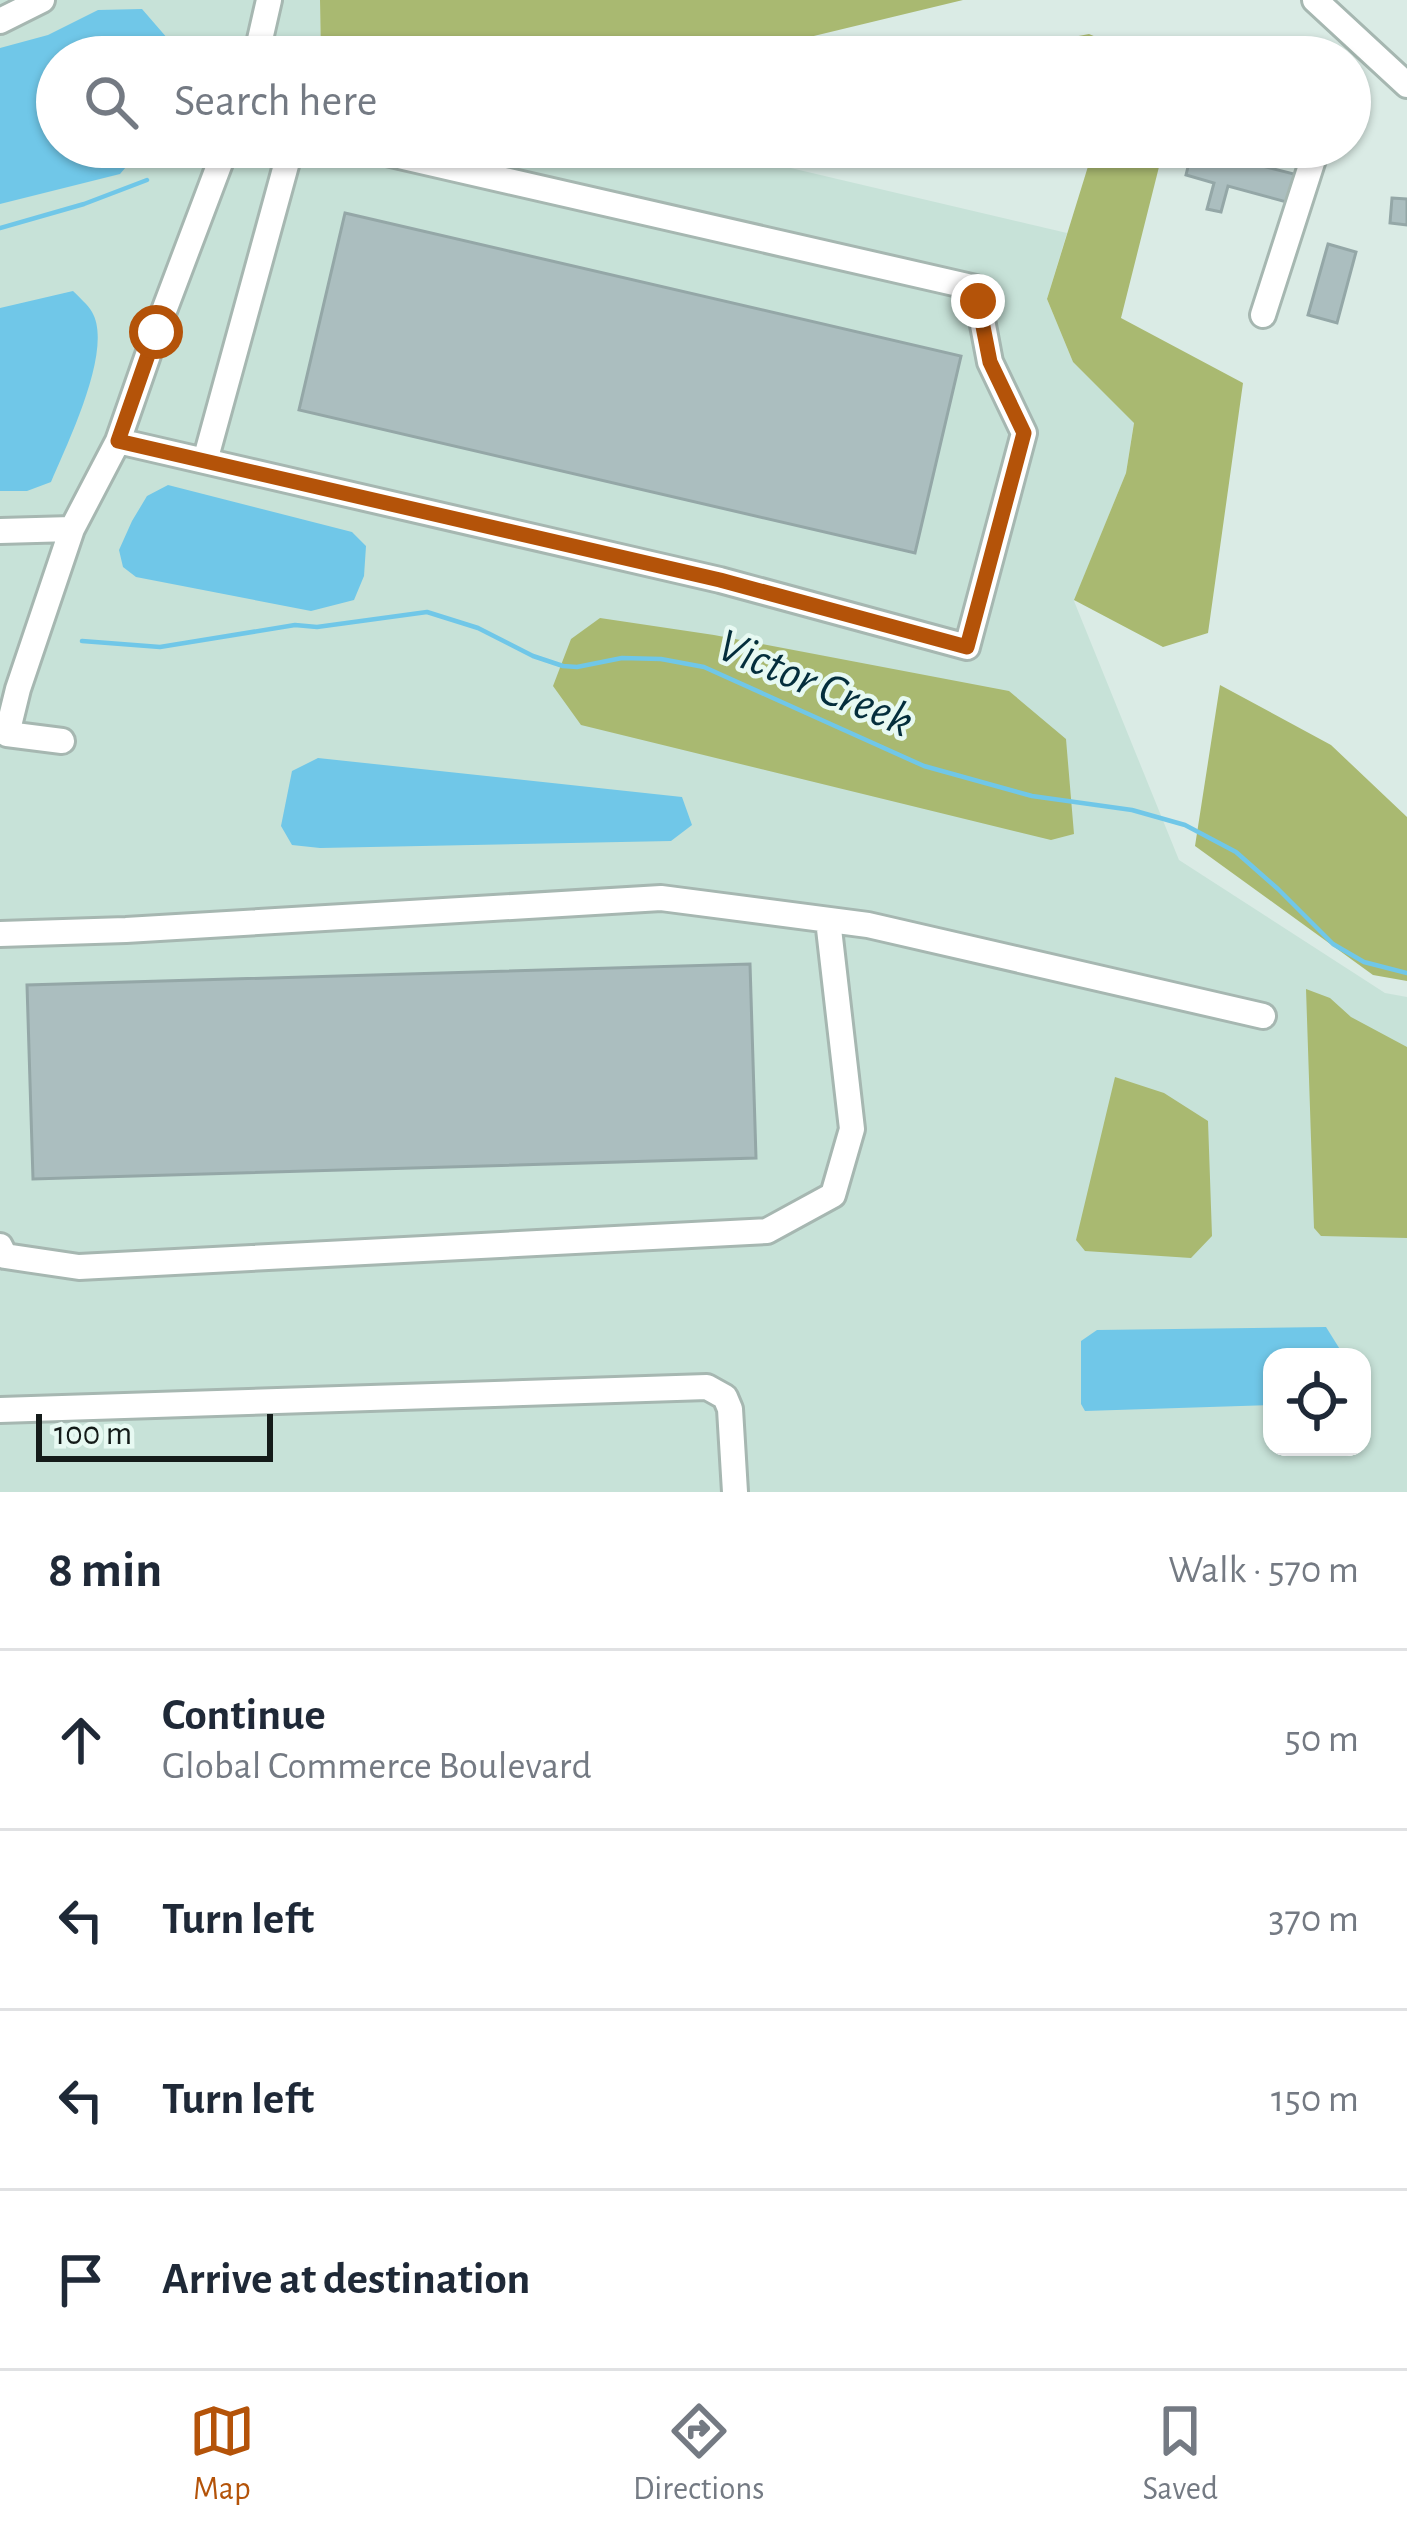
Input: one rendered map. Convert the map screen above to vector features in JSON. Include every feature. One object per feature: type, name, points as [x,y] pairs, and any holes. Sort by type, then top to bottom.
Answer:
[{"type":"street","points":[[0,21],[42,0]]},
{"type":"street","points":[[261,36],[269,0]]},
{"type":"street","points":[[1315,0],[1340,36]]},
{"type":"street","points":[[1371,62],[1407,85]]},
{"type":"street","points":[[62,741],[7,734],[18,689],[72,529],[118,441],[218,168]]},
{"type":"street","points":[[205,461],[285,168]]},
{"type":"street","points":[[118,441],[720,580],[967,647],[1024,433],[990,362],[976,288],[452,168]]},
{"type":"street","points":[[1263,315],[1310,168]]},
{"type":"street","points":[[0,531],[72,529]]},
{"type":"street","points":[[0,934],[661,898],[868,925],[1263,1016]]},
{"type":"street","points":[[0,1246],[5,1256],[80,1268],[767,1232],[832,1195],[852,1129],[828,920]]},
{"type":"street","points":[[0,1410],[707,1387],[724,1396],[730,1409],[735,1492]]},
{"type":"shaded area","points":[[0,0],[320,0],[321,36],[36,36],[36,168],[790,168],[1067,233],[1047,299],[1073,362],[1134,422],[1126,473],[1074,601],[1179,860],[1385,993],[1407,997],[1407,1492],[0,1492]]},
{"type":"green space","points":[[320,0],[963,0],[814,36],[321,36]]},
{"type":"green space","points":[[1088,168],[1159,168],[1121,318],[1243,383],[1208,633],[1163,647],[1074,600],[1126,473],[1134,423],[1073,362],[1047,299]]},
{"type":"green space","points":[[600,618],[1009,691],[1066,739],[1074,834],[1051,840],[581,725],[553,686],[571,639]]},
{"type":"green space","points":[[1220,685],[1331,745],[1407,817],[1407,981],[1373,975],[1195,846]]},
{"type":"green space","points":[[1306,989],[1330,998],[1351,1017],[1407,1047],[1407,1238],[1321,1236],[1314,1228]]},
{"type":"green space","points":[[1115,1077],[1164,1093],[1208,1121],[1212,1236],[1191,1258],[1085,1251],[1076,1240]]},
{"type":"water","points":[[142,9],[165,36],[44,36],[98,10]]},
{"type":"water","points":[[36,38],[36,168],[125,168],[120,174],[0,204],[0,48]]},
{"type":"water","points":[[73,291],[90,309],[97,328],[93,372],[77,421],[51,482],[27,491],[0,491],[0,308]]},
{"type":"water","points":[[168,485],[352,532],[366,546],[364,576],[354,600],[311,611],[136,577],[123,567],[119,550],[147,496]]},
{"type":"water","points":[[318,758],[682,797],[692,825],[671,841],[292,845],[281,826],[292,771]]},
{"type":"water","points":[[1326,1327],[1339,1348],[1263,1348],[1263,1405],[1085,1411],[1081,1341],[1097,1330]]},
{"type":"building","points":[[1188,168],[1270,168],[1298,175],[1290,203],[1228,186],[1221,212],[1207,209],[1214,183],[1186,175]]},
{"type":"building","points":[[1392,198],[1407,199],[1407,225],[1390,223]]},
{"type":"building","points":[[345,213],[961,356],[915,553],[299,410]]},
{"type":"building","points":[[1328,244],[1356,252],[1337,323],[1308,315]]},
{"type":"building","points":[[750,964],[756,1158],[33,1179],[27,985]]},
{"type":"waterway","points":[[0,228],[147,180]]},
{"type":"waterway","name":"Victor Creek","points":[[82,641],[160,647],[295,625],[317,627],[427,612],[478,628],[563,666],[622,658],[704,667],[924,766],[1032,796],[1132,810],[1185,825],[1236,852],[1333,944],[1364,962],[1407,973]]},
{"type":"route","points":[[156,332],[118,441],[720,580],[967,647],[1024,433],[990,362],[978,301]]}]
